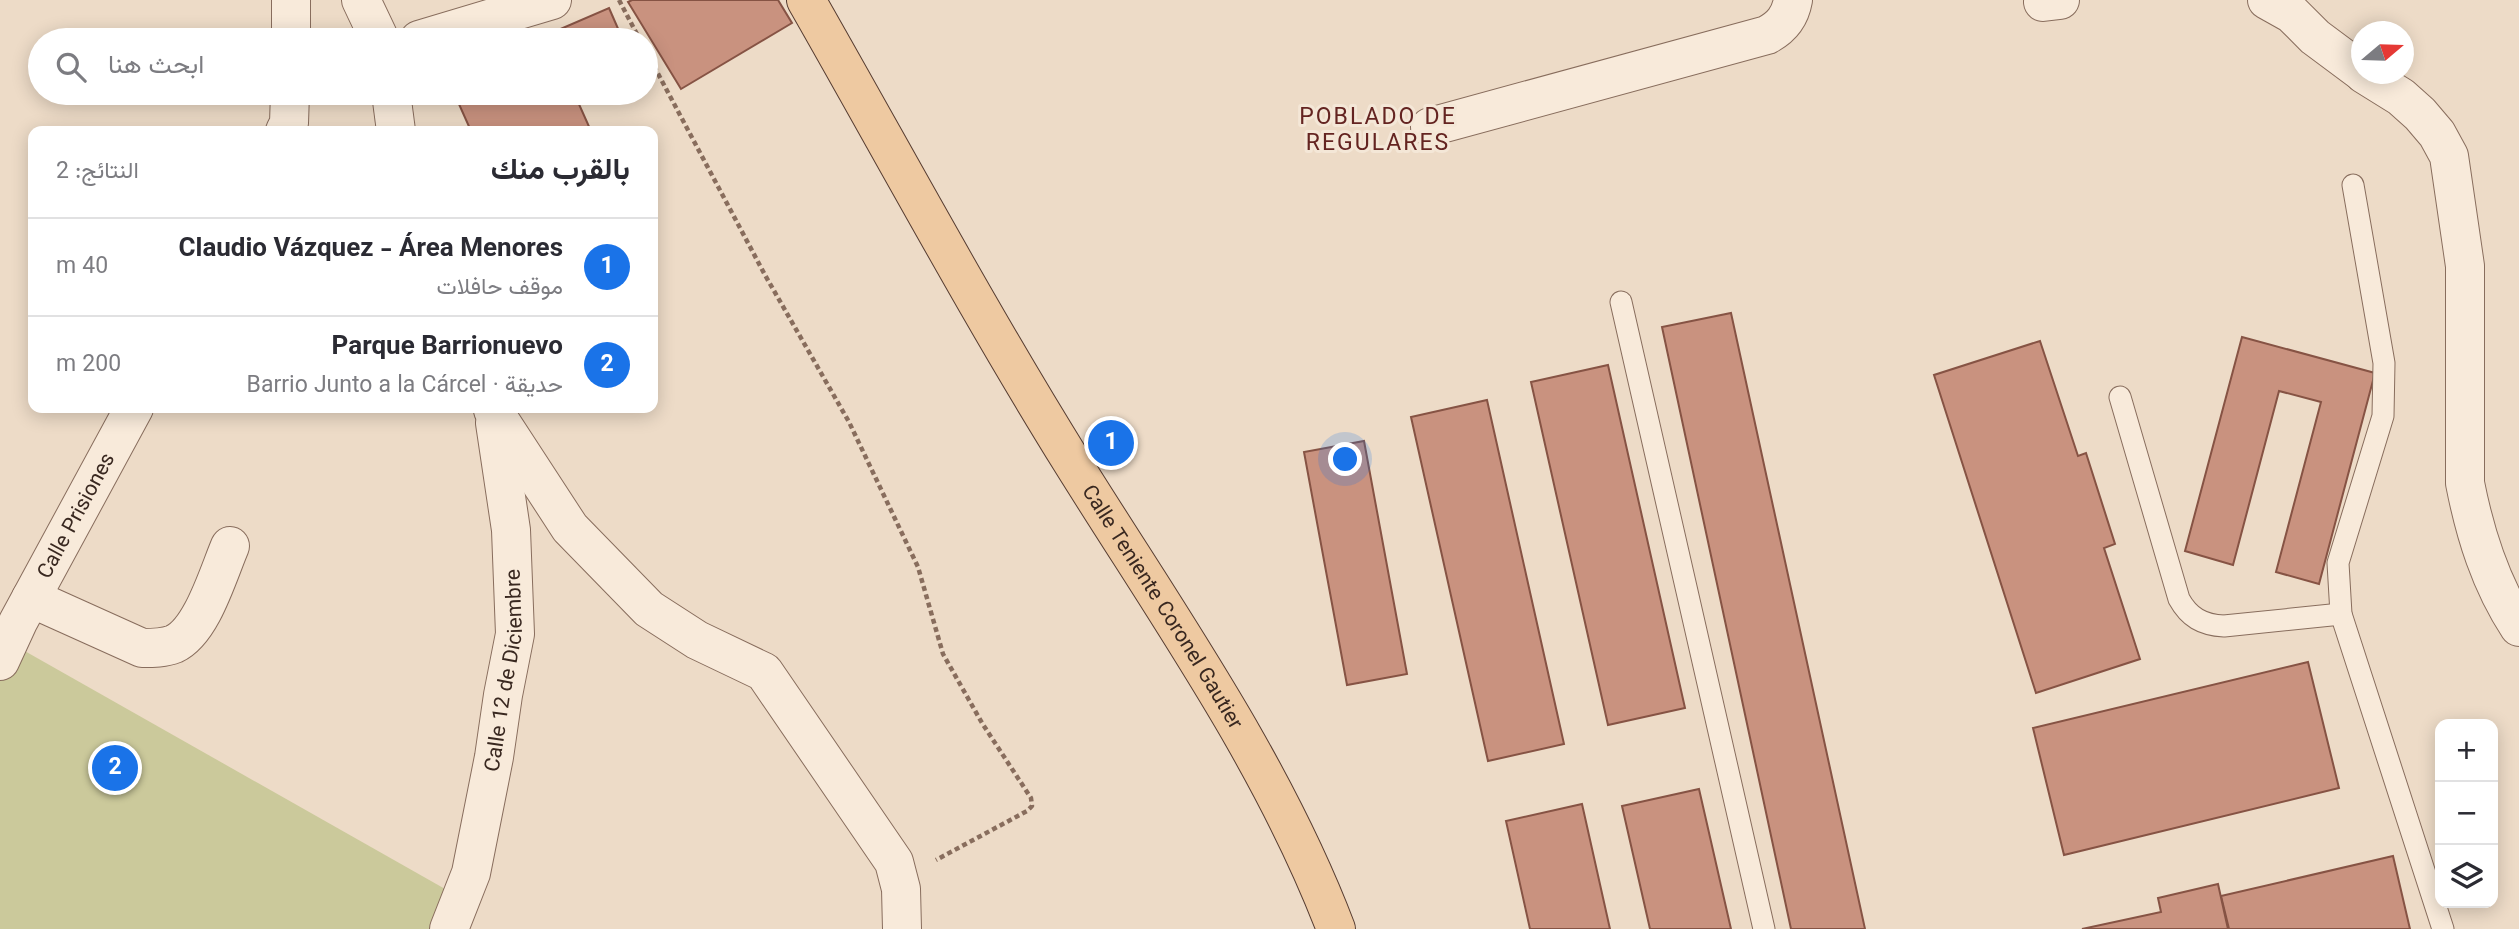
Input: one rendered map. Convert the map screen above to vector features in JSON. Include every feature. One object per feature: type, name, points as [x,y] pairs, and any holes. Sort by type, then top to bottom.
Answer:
[{"type":"main road","name":"Calle Teniente Coronel Gautier","points":[[807,0],[975,298],[1070,459],[1238,726],[1283,810],[1336,929]]},
{"type":"street","points":[[291,0],[291,28]]},
{"type":"street","points":[[361,0],[376,28]]},
{"type":"street","points":[[459,28],[552,0]]},
{"type":"street","points":[[1430,127],[1767,35],[1785,22],[1791,12],[1793,0]]},
{"type":"street","points":[[2267,0],[2292,14],[2315,37],[2351,64]]},
{"type":"street","points":[[2380,84],[2420,114],[2437,134],[2449,156],[2465,266],[2465,483],[2481,547],[2494,581],[2519,627]]},
{"type":"street","points":[[288,126],[290,105]]},
{"type":"street","points":[[393,105],[395,126]]},
{"type":"street","name":"Calle Prisiones","points":[[0,661],[16,611],[131,413]]},
{"type":"street","name":"Calle 12 de Diciembre","points":[[449,929],[471,873],[515,634],[511,530],[493,413]]},
{"type":"street","points":[[495,413],[569,528],[649,609],[697,640],[764,672],[894,862],[899,880],[902,929]]},
{"type":"street","points":[[16,611],[142,648],[166,646],[175,643],[194,629],[230,546]]},
{"type":"lane","points":[[2353,186],[2385,382],[2382,416],[2374,451],[2338,563],[2341,614],[2443,929]]},
{"type":"lane","points":[[1621,302],[1764,929]]},
{"type":"lane","points":[[2120,397],[2179,599],[2186,611],[2209,625],[2224,626],[2341,614]]},
{"type":"path","points":[[620,0],[634,28]]},
{"type":"path","points":[[658,74],[765,275],[849,422],[918,566],[943,654],[982,723],[1031,798],[1032,806],[1027,811],[899,880]]},
{"type":"shaded area","points":[[0,637],[461,898],[449,929],[0,929]]},
{"type":"building","points":[[778,0],[792,23],[681,89],[658,51],[658,28],[644,28],[628,2]]},
{"type":"building","points":[[609,8],[618,28],[563,28]]},
{"type":"building","points":[[459,105],[579,105],[589,126],[469,126]]},
{"type":"building","points":[[1731,313],[1865,929],[1791,929],[1662,327]]},
{"type":"building","points":[[2242,337],[2375,373],[2319,584],[2276,572],[2321,402],[2279,391],[2233,565],[2185,551]]},
{"type":"building","points":[[2040,341],[2078,456],[2086,453],[2115,544],[2104,548],[2140,659],[2036,693],[1934,375]]},
{"type":"building","points":[[1608,365],[1685,708],[1608,725],[1531,382]]},
{"type":"building","points":[[1487,400],[1564,744],[1488,761],[1411,417]]},
{"type":"building","points":[[1364,441],[1407,674],[1347,685],[1304,452]]},
{"type":"building","points":[[2308,662],[2339,788],[2064,855],[2033,728]]},
{"type":"building","points":[[1699,789],[1731,929],[1650,929],[1622,806]]},
{"type":"building","points":[[1582,804],[1610,929],[1530,929],[1506,821]]},
{"type":"building","points":[[2393,856],[2410,929],[2229,929],[2221,896]]},
{"type":"building","points":[[2218,884],[2228,929],[2082,929],[2161,912],[2158,898]]},
{"type":"place","name":"Claudio Vázquez - Área Menores","points":[[1111,443]]},
{"type":"place","name":"Parque Barrionuevo","points":[[115,768]]},
{"type":"district","name":"POBLADO DE REGULARES","points":[[1378,129]]}]
